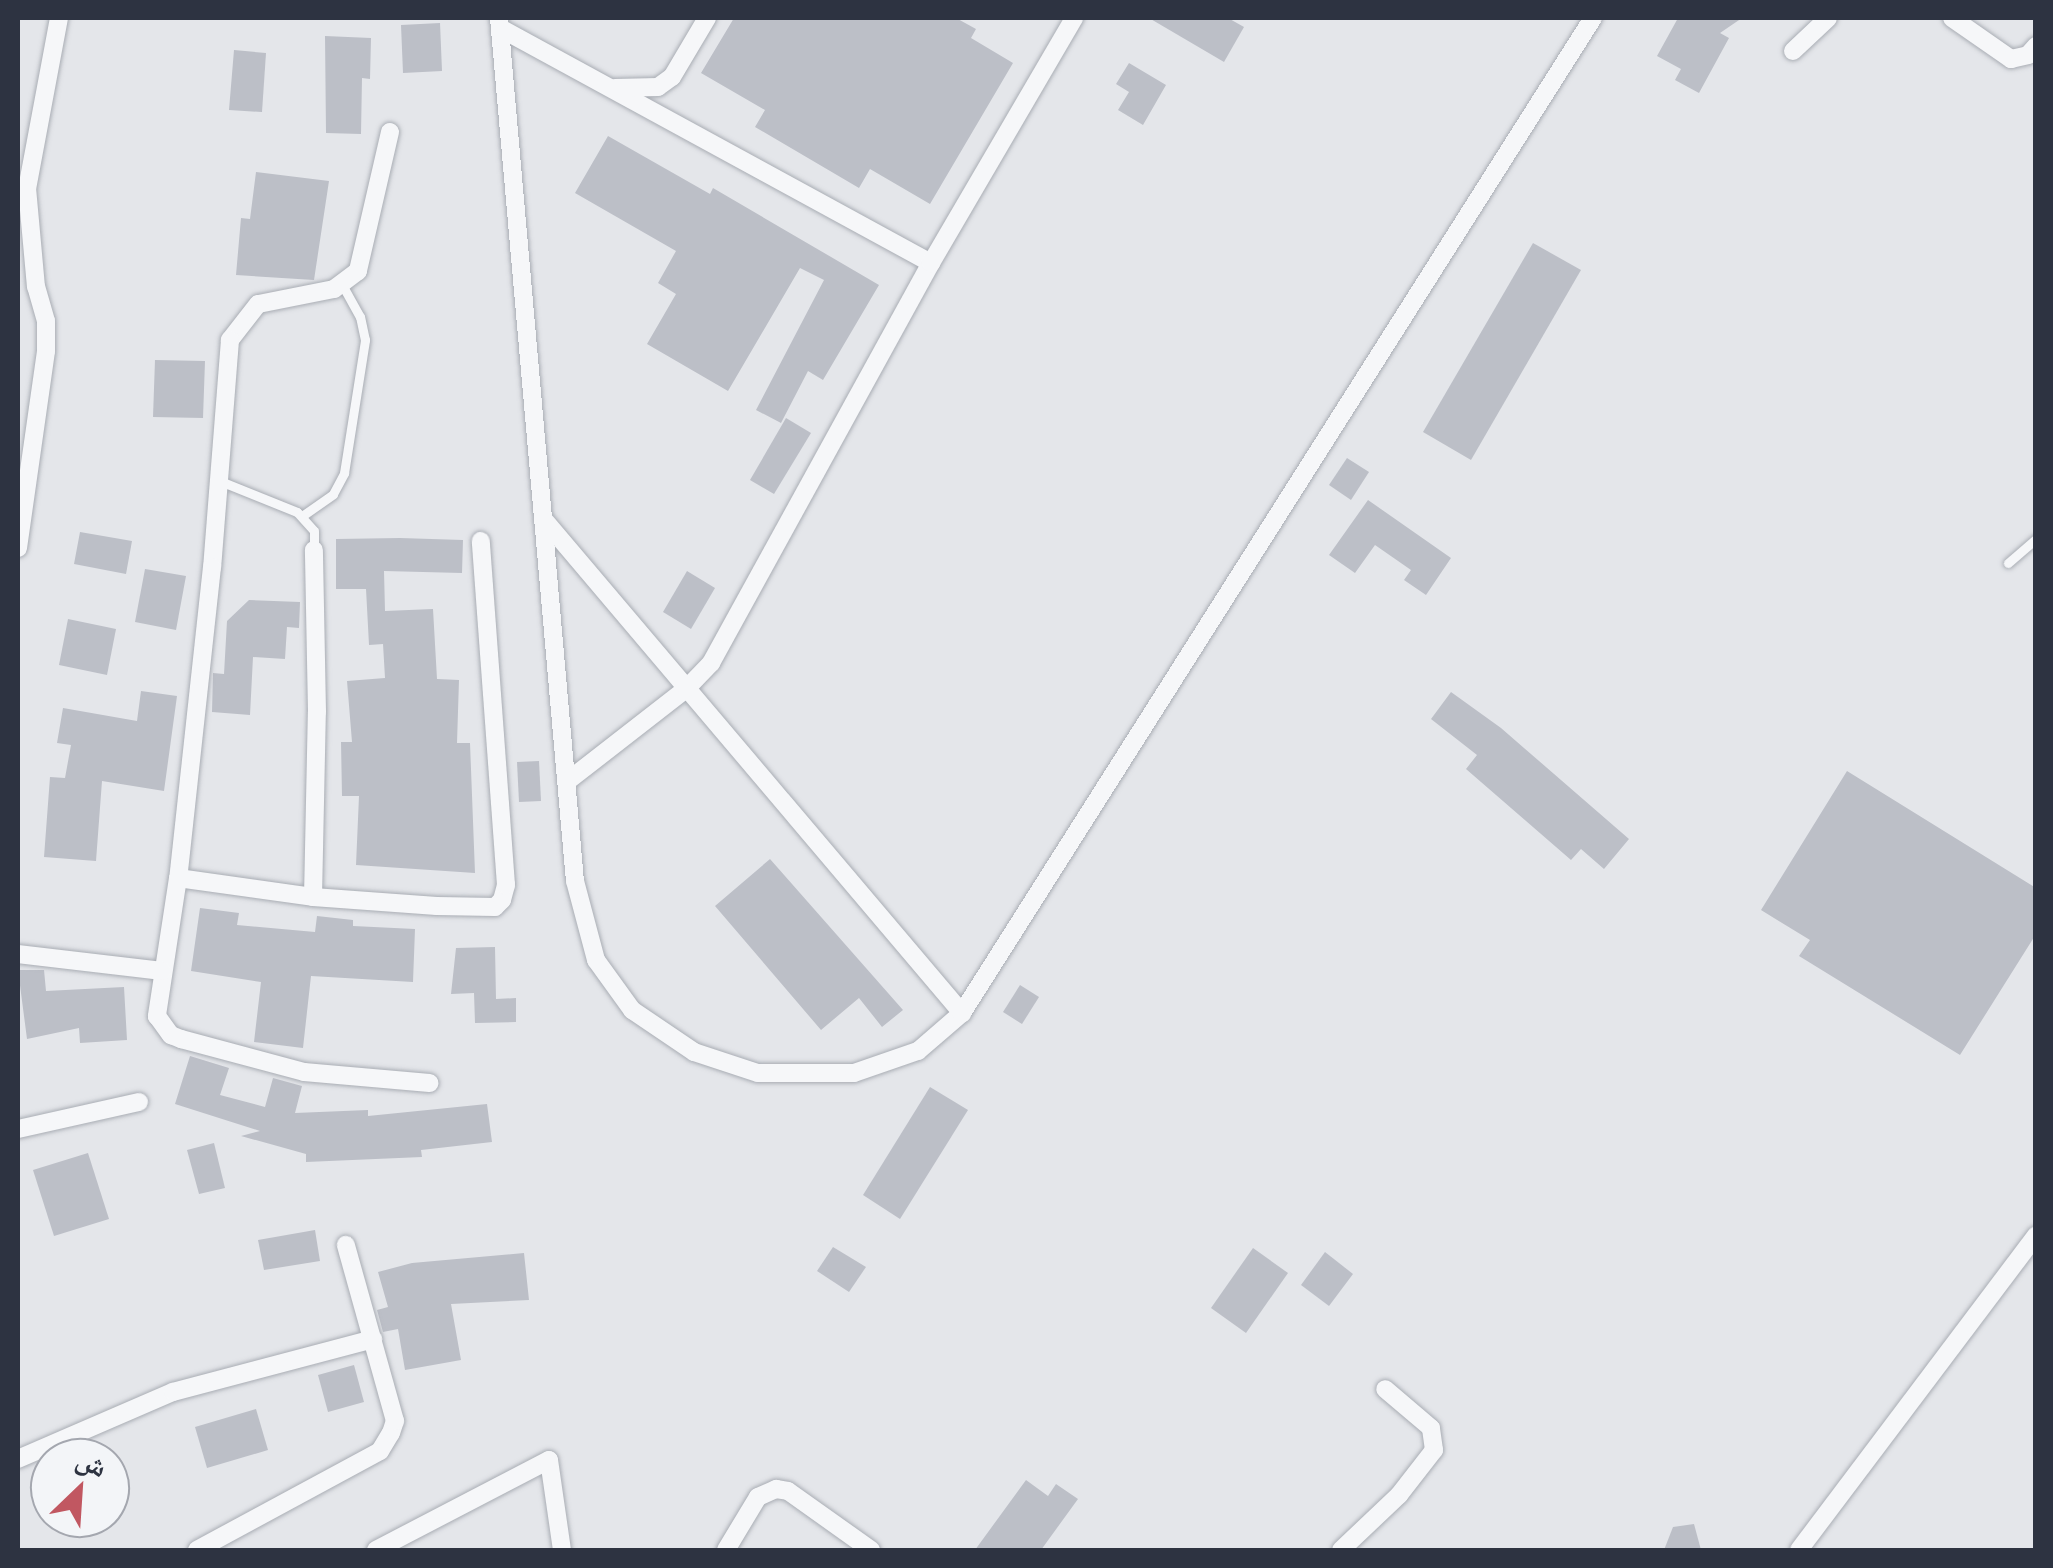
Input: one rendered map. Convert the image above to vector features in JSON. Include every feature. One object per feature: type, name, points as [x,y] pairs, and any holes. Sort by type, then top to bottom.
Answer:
[{"type":"street","points":[[18,548],[46,352],[46,320],[36,287],[27,188],[59,18]]},
{"type":"street","points":[[609,88],[658,87],[672,77],[707,18]]},
{"type":"street","points":[[569,780],[687,688],[711,663],[931,263],[1074,18]]},
{"type":"street","points":[[500,23],[575,881],[596,960],[632,1010],[694,1052],[758,1072],[854,1073],[918,1051],[962,1013],[1029,914],[1593,18]]},
{"type":"street","points":[[1794,51],[1828,18]]},
{"type":"street","points":[[1952,18],[2011,59],[2028,55],[2036,46]]},
{"type":"street","points":[[500,23],[609,88],[931,263]]},
{"type":"street","points":[[390,132],[367,246],[358,271],[342,286],[258,304],[239,323],[226,366],[220,481],[178,878],[157,1016],[171,1035],[181,1039],[304,1072],[430,1084]]},
{"type":"street","points":[[546,522],[962,1013]]},
{"type":"street","points":[[178,878],[313,897],[485,908],[502,900],[506,885],[481,541]]},
{"type":"street","points":[[313,897],[317,712],[314,550]]},
{"type":"street","points":[[18,954],[162,970]]},
{"type":"street","points":[[18,1130],[139,1102]]},
{"type":"street","points":[[1798,1550],[2036,1235]]},
{"type":"street","points":[[197,1550],[380,1451],[395,1421],[346,1245]]},
{"type":"street","points":[[18,1460],[173,1392],[373,1340]]},
{"type":"street","points":[[1340,1550],[1387,1508],[1434,1450],[1432,1428],[1385,1389]]},
{"type":"street","points":[[376,1550],[549,1460],[562,1550]]},
{"type":"street","points":[[726,1550],[758,1497],[776,1488],[806,1502],[871,1550]]},
{"type":"lane","points":[[302,516],[333,494],[344,473],[365,340],[360,317],[342,286]]},
{"type":"lane","points":[[220,481],[268,497],[302,516],[314,531],[314,550]]},
{"type":"lane","points":[[2008,563],[2036,539]]},
{"type":"building","points":[[734,18],[956,18],[976,29],[971,38],[1013,63],[930,204],[870,169],[859,188],[755,127],[765,110],[701,73]]},
{"type":"building","points":[[1149,18],[1228,18],[1244,27],[1224,62]]},
{"type":"building","points":[[1678,18],[1742,18],[1720,33],[1729,38],[1699,93],[1675,80],[1681,69],[1657,56]]},
{"type":"building","points":[[440,23],[442,71],[403,73],[401,25]]},
{"type":"building","points":[[325,36],[371,38],[370,79],[362,78],[361,134],[326,133]]},
{"type":"building","points":[[234,50],[266,53],[262,112],[229,110]]},
{"type":"building","points":[[1129,63],[1166,85],[1143,125],[1118,110],[1129,92],[1116,84]]},
{"type":"building","points":[[608,136],[710,194],[713,188],[879,285],[823,380],[808,371],[781,423],[756,410],[824,280],[800,268],[728,391],[647,344],[676,294],[658,283],[676,251],[575,193]]},
{"type":"building","points":[[256,172],[329,181],[314,280],[236,275],[241,218],[250,219]]},
{"type":"building","points":[[1533,243],[1581,270],[1471,460],[1423,432]]},
{"type":"building","points":[[155,360],[205,361],[203,418],[153,417]]},
{"type":"building","points":[[786,418],[811,433],[774,494],[750,480]]},
{"type":"building","points":[[1347,458],[1369,472],[1351,500],[1329,485]]},
{"type":"building","points":[[1368,500],[1451,558],[1426,595],[1404,580],[1411,570],[1375,545],[1355,573],[1329,555]]},
{"type":"building","points":[[80,532],[132,541],[126,574],[74,564]]},
{"type":"building","points":[[336,539],[463,540],[462,573],[384,571],[385,611],[433,609],[437,679],[459,680],[457,743],[470,743],[475,873],[356,865],[359,796],[342,796],[341,742],[352,742],[347,681],[385,678],[383,644],[369,645],[366,589],[336,589]]},
{"type":"building","points":[[145,569],[186,576],[176,630],[135,622]]},
{"type":"building","points":[[687,571],[715,588],[691,629],[663,612]]},
{"type":"building","points":[[249,600],[300,602],[299,628],[287,627],[285,659],[253,657],[250,715],[212,712],[213,673],[224,674],[227,621]]},
{"type":"building","points":[[68,619],[116,629],[107,675],[59,665]]},
{"type":"building","points":[[141,691],[177,696],[164,791],[102,781],[96,861],[44,857],[50,777],[65,778],[71,745],[57,743],[63,708],[137,721]]},
{"type":"building","points":[[1451,692],[1501,728],[1629,839],[1604,869],[1581,849],[1571,860],[1466,769],[1477,755],[1431,719]]},
{"type":"building","points":[[539,761],[541,801],[519,802],[517,762]]},
{"type":"building","points":[[1847,771],[2036,888],[2036,934],[1960,1055],[1799,956],[1810,940],[1761,910]]},
{"type":"building","points":[[770,859],[903,1010],[882,1027],[859,998],[821,1030],[715,906]]},
{"type":"building","points":[[200,908],[239,913],[237,925],[315,932],[317,916],[353,920],[353,926],[415,929],[413,982],[311,976],[303,1048],[254,1042],[261,982],[191,971]]},
{"type":"building","points":[[495,947],[496,999],[516,998],[516,1022],[475,1023],[474,993],[451,994],[456,948]]},
{"type":"building","points":[[18,970],[44,970],[46,991],[124,987],[127,1040],[80,1043],[79,1028],[27,1039]]},
{"type":"building","points":[[1020,985],[1039,997],[1022,1024],[1003,1012]]},
{"type":"building","points":[[190,1056],[229,1068],[220,1095],[265,1107],[273,1078],[302,1086],[295,1113],[368,1110],[368,1116],[487,1104],[492,1142],[421,1150],[422,1157],[306,1162],[306,1154],[241,1136],[260,1131],[175,1104]]},
{"type":"building","points":[[930,1087],[968,1110],[900,1219],[863,1195]]},
{"type":"building","points":[[214,1143],[225,1188],[199,1194],[187,1150]]},
{"type":"building","points":[[88,1153],[109,1219],[54,1236],[33,1170]]},
{"type":"building","points":[[315,1230],[320,1261],[264,1270],[258,1240]]},
{"type":"building","points":[[833,1247],[866,1267],[849,1292],[817,1271]]},
{"type":"building","points":[[1253,1248],[1288,1273],[1246,1333],[1211,1308]]},
{"type":"building","points":[[1325,1252],[1353,1274],[1329,1306],[1301,1285]]},
{"type":"building","points":[[524,1253],[529,1300],[451,1304],[461,1360],[405,1370],[398,1329],[383,1332],[377,1310],[388,1307],[378,1272],[412,1263]]},
{"type":"building","points":[[354,1365],[364,1402],[328,1412],[318,1375]]},
{"type":"building","points":[[256,1409],[268,1450],[207,1468],[195,1427]]},
{"type":"building","points":[[1026,1480],[1048,1496],[1056,1484],[1078,1499],[1041,1550],[975,1550]]},
{"type":"building","points":[[1694,1524],[1701,1550],[1664,1550],[1673,1527]]}]
